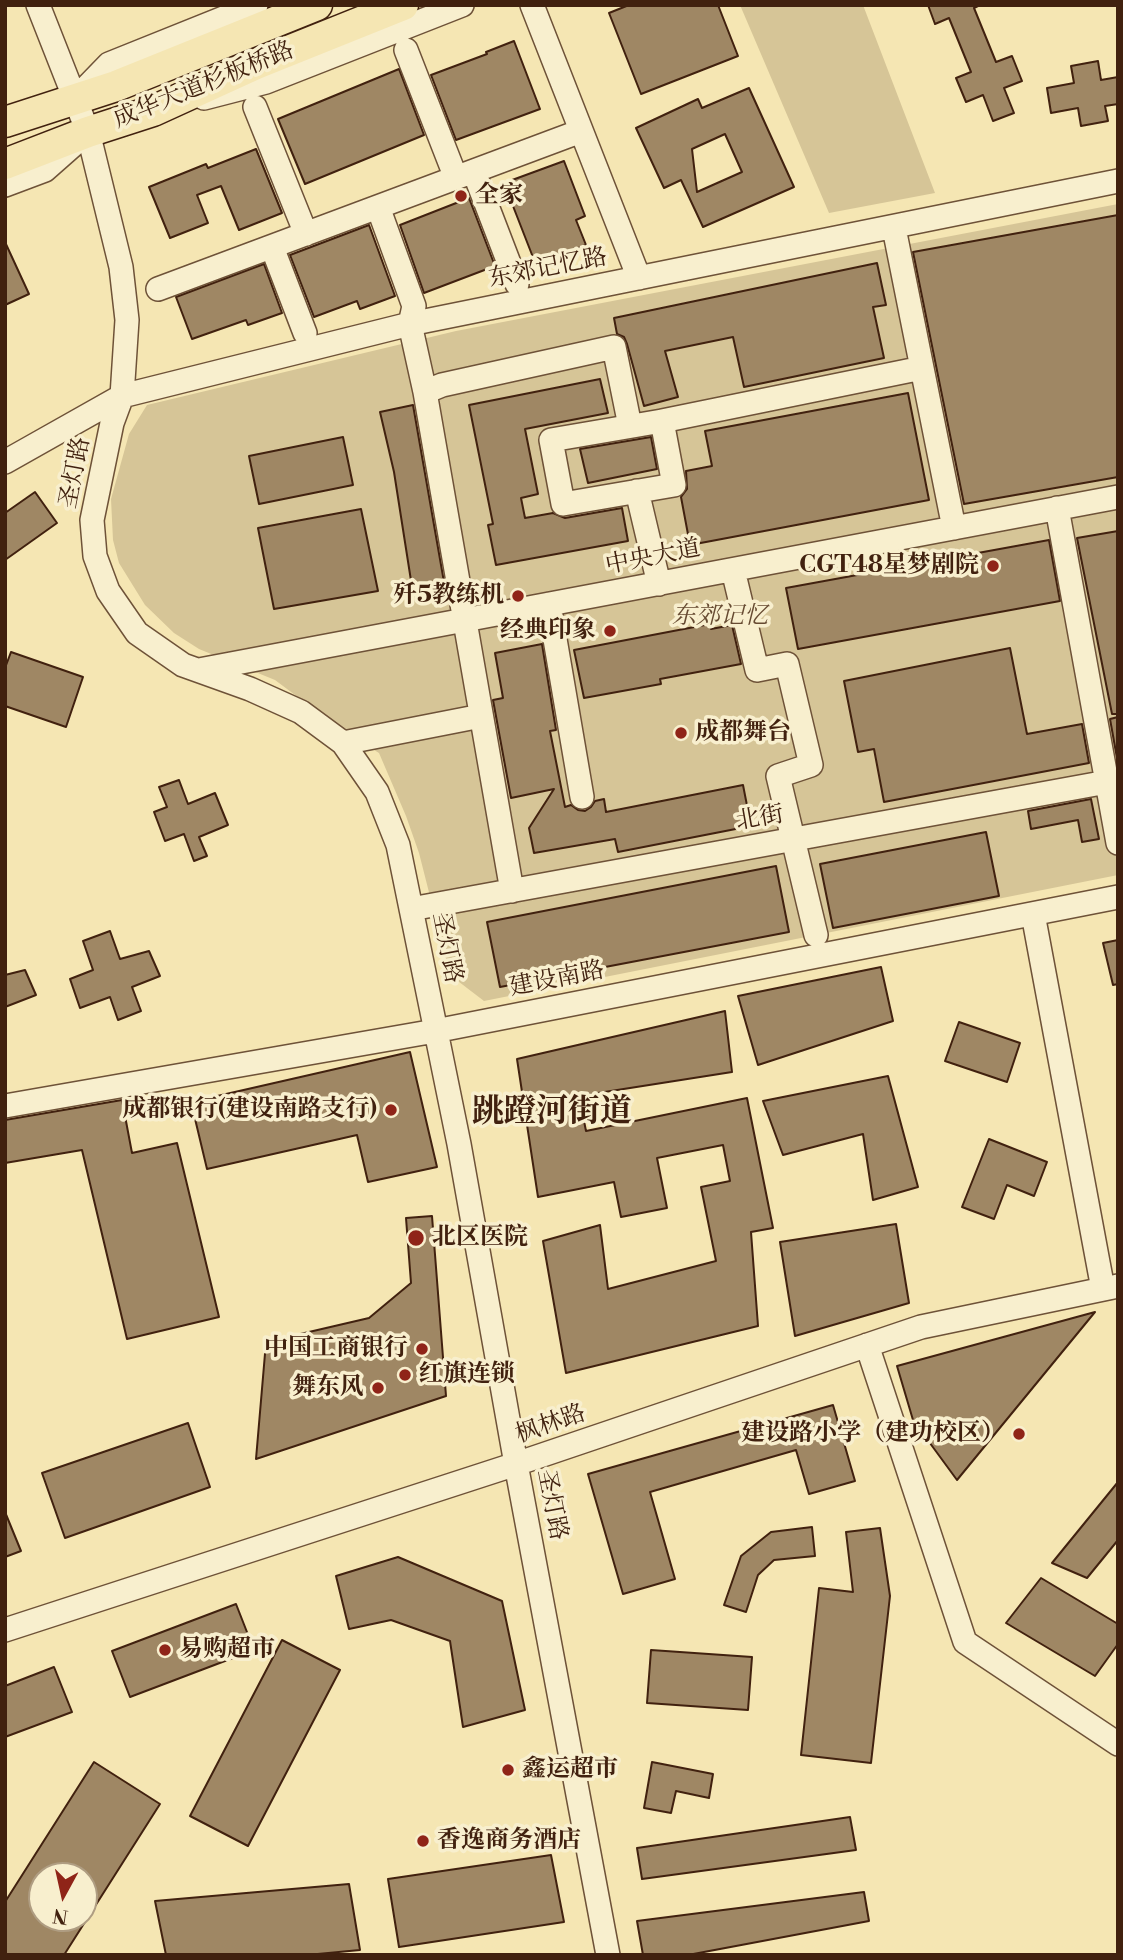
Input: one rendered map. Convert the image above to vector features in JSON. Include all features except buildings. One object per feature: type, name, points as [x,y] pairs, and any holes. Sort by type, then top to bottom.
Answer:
[{"type":"main road","name":"成华大道杉板桥路","points":[[6,121],[116,86],[317,5]]},
{"type":"main road","name":"成华大道杉板桥路","points":[[5,164],[88,132],[153,111],[256,64],[403,5]]},
{"type":"street","name":"圣灯路","points":[[38,5],[88,132],[121,267],[127,320],[122,396],[112,423],[92,520],[94,556],[108,592],[137,633],[183,665],[250,688],[301,712],[343,743],[377,792],[398,845],[459,1144],[608,1955]]},
{"type":"street","points":[[76,98],[108,64],[256,5]]},
{"type":"street","points":[[153,111],[265,82],[462,5]]},
{"type":"street","points":[[532,5],[639,278]]},
{"type":"street","points":[[406,50],[517,284]]},
{"type":"street","points":[[255,107],[306,234]]},
{"type":"street","points":[[158,289],[581,131]]},
{"type":"street","points":[[5,185],[45,170],[88,132]]},
{"type":"street","name":"东郊记忆路","points":[[5,462],[122,396],[410,324],[1118,181]]},
{"type":"street","points":[[378,207],[414,306],[410,324],[425,392],[512,891]]},
{"type":"street","points":[[896,238],[954,528]]},
{"type":"street","points":[[272,247],[305,333]]},
{"type":"street","points":[[425,392],[442,385],[614,347],[630,426]]},
{"type":"street","points":[[662,421],[674,485],[563,504],[551,440],[662,421],[922,368]]},
{"type":"street","points":[[637,491],[659,583]]},
{"type":"street","name":"中央大道","points":[[197,671],[1118,497]]},
{"type":"street","points":[[1057,508],[1113,781],[1118,843]]},
{"type":"street","points":[[733,570],[757,670],[788,664],[811,765],[778,776],[816,935]]},
{"type":"street","points":[[549,604],[582,797]]},
{"type":"street","points":[[343,743],[481,716]]},
{"type":"street","name":"北街","points":[[411,909],[1113,781]]},
{"type":"street","name":"建设南路","points":[[5,1106],[435,1031],[1118,897]]},
{"type":"street","points":[[1032,914],[1110,1287]]},
{"type":"street","name":"枫林路","points":[[5,1630],[516,1464],[921,1327],[1110,1287]]},
{"type":"street","points":[[867,1345],[965,1642],[1118,1744]]},
{"type":"green space","points":[[740,5],[863,5],[935,193],[829,213]]},
{"type":"green space","name":"东郊记忆","points":[[1118,204],[1118,875],[484,1001],[450,975],[419,853],[379,753],[342,730],[275,680],[199,649],[174,633],[145,605],[119,563],[113,540],[111,499],[129,434],[147,405],[456,331]]},
{"type":"place","name":"全家","points":[[461,196]]},
{"type":"place","name":"CGT48星梦剧院","points":[[993,566]]},
{"type":"place","name":"歼5教练机","points":[[518,596]]},
{"type":"place","name":"经典印象","points":[[610,631]]},
{"type":"place","name":"成都舞台","points":[[681,733]]},
{"type":"place","name":"成都银行(建设南路支行)","points":[[391,1110]]},
{"type":"place","name":"北区医院","points":[[416,1238]]},
{"type":"place","name":"中国工商银行","points":[[422,1349]]},
{"type":"place","name":"红旗连锁","points":[[405,1375]]},
{"type":"place","name":"舞东风","points":[[378,1388]]},
{"type":"place","name":"建设路小学（建功校区）","points":[[1019,1434]]},
{"type":"place","name":"易购超市","points":[[165,1650]]},
{"type":"place","name":"鑫运超市","points":[[508,1770]]},
{"type":"place","name":"香逸商务酒店","points":[[423,1841]]},
{"type":"district","name":"跳蹬河街道","points":[[552,1113]]}]
